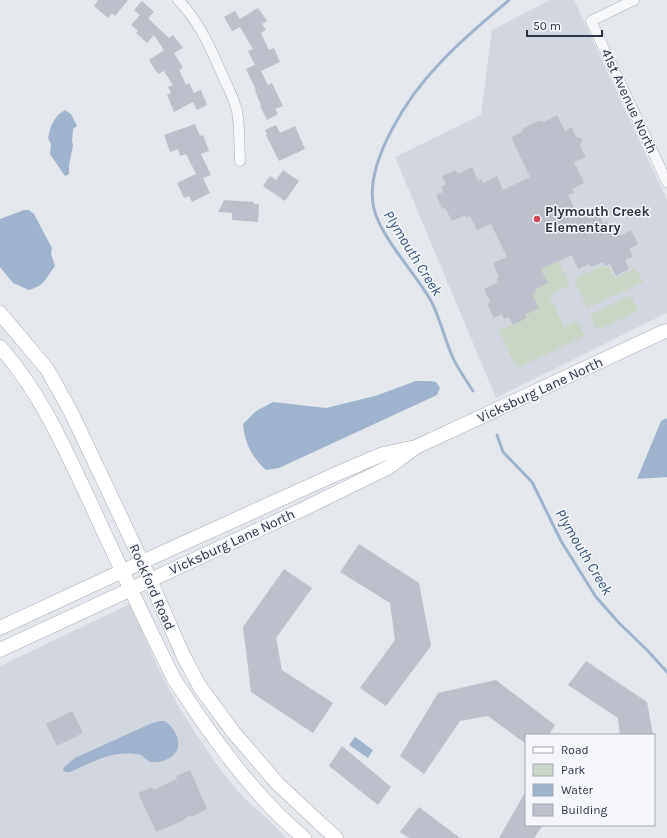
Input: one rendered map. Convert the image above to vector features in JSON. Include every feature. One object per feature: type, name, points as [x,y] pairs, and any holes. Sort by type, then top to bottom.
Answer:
[{"type":"main road","name":"Rockford Road","points":[[0,313],[47,369],[71,412],[142,562],[183,655],[200,687],[234,733],[278,783],[310,815],[336,838]]},
{"type":"main road","name":"Vicksburg Lane North","points":[[0,650],[263,529],[389,467],[416,447],[666,330]]},
{"type":"main road","name":"Rockford Road","points":[[0,347],[10,358],[37,397],[64,448],[122,572],[175,679],[215,739],[234,764],[263,798],[294,830],[304,838]]},
{"type":"main road","name":"Vicksburg Lane North","points":[[0,628],[142,562],[383,454],[416,447]]},
{"type":"street","points":[[178,0],[187,9],[199,27],[209,45],[228,88],[236,110],[240,133],[240,161]]},
{"type":"street","name":"41st Avenue North","points":[[634,0],[591,21],[667,182]]},
{"type":"shaded area","points":[[550,0],[574,0],[667,200],[667,313],[496,398],[395,157],[481,115],[492,30]]},
{"type":"shaded area","points":[[130,604],[158,668],[176,702],[196,734],[220,769],[242,796],[271,822],[286,838],[0,838],[0,666]]},
{"type":"green space","points":[[559,261],[570,285],[549,295],[564,327],[577,321],[585,336],[521,366],[515,365],[499,331],[526,318],[525,315],[539,308],[532,294],[535,293],[534,290],[541,269]]},
{"type":"green space","points":[[603,266],[604,268],[609,266],[615,278],[636,268],[643,282],[587,308],[574,279]]},
{"type":"green space","points":[[631,296],[638,311],[597,330],[590,315]]},
{"type":"water","points":[[65,110],[71,114],[77,126],[73,129],[73,146],[69,165],[69,174],[65,176],[50,154],[51,144],[48,138],[51,126],[55,119]]},
{"type":"water","points":[[24,210],[29,210],[34,214],[52,248],[51,254],[55,266],[42,284],[29,290],[13,283],[0,267],[0,219]]},
{"type":"water","points":[[416,381],[436,382],[440,388],[437,395],[279,468],[266,470],[253,455],[247,444],[243,424],[256,411],[273,402],[326,408],[375,396]]},
{"type":"water","points":[[667,418],[667,477],[637,479],[661,421]]},
{"type":"water","points":[[165,721],[171,726],[178,740],[177,751],[172,757],[164,761],[151,762],[141,755],[120,754],[102,758],[70,772],[63,770],[64,767],[75,758],[152,723]]},
{"type":"water","points":[[355,737],[373,750],[368,758],[349,745]]},
{"type":"building","points":[[98,0],[128,0],[115,16],[112,13],[108,18],[94,6]]},
{"type":"building","points":[[142,1],[154,12],[148,18],[169,38],[173,35],[183,48],[174,53],[182,66],[179,70],[186,85],[189,83],[194,93],[201,90],[207,105],[197,110],[193,102],[174,112],[167,95],[171,93],[168,87],[173,85],[164,71],[158,74],[149,60],[164,50],[154,35],[147,43],[136,33],[138,31],[131,25],[140,15],[134,10]]},
{"type":"building","points":[[258,8],[267,21],[262,24],[266,30],[261,33],[269,50],[274,48],[280,62],[261,71],[268,85],[272,83],[283,106],[275,109],[278,114],[267,120],[260,106],[261,105],[255,91],[256,90],[246,69],[255,65],[248,51],[253,49],[240,27],[232,31],[224,17],[235,11],[240,19]]},
{"type":"building","name":"Plymouth Creek Elementary","points":[[557,115],[565,131],[572,127],[576,137],[583,139],[580,146],[586,157],[574,162],[584,183],[572,189],[574,193],[568,195],[578,216],[583,213],[585,217],[597,211],[603,223],[606,221],[612,233],[617,231],[620,236],[631,230],[638,244],[629,249],[633,257],[625,260],[629,269],[616,276],[610,264],[605,266],[602,262],[591,267],[589,264],[578,269],[572,255],[541,269],[548,283],[534,290],[536,293],[532,294],[539,308],[525,315],[527,318],[513,325],[509,317],[504,319],[502,314],[494,318],[487,304],[490,302],[484,289],[498,282],[496,279],[499,277],[493,263],[507,257],[491,224],[477,230],[470,216],[467,218],[466,215],[452,221],[445,208],[442,209],[436,195],[443,192],[441,187],[446,184],[442,176],[456,170],[458,174],[472,167],[478,181],[481,179],[483,183],[497,176],[503,190],[530,177],[511,137],[522,132],[524,128],[532,124],[539,121],[544,122]]},
{"type":"building","points":[[195,124],[200,136],[203,135],[209,151],[201,154],[211,175],[203,178],[210,193],[192,202],[189,196],[184,198],[177,183],[196,174],[186,154],[180,156],[178,149],[170,152],[164,135]]},
{"type":"building","points":[[276,125],[280,133],[295,126],[305,149],[279,161],[265,130]]},
{"type":"building","points":[[283,170],[299,181],[285,201],[263,186],[270,176],[276,180]]},
{"type":"building","points":[[224,200],[254,202],[254,204],[259,204],[258,222],[232,220],[232,213],[218,212]]},
{"type":"building","points":[[359,544],[419,583],[431,646],[386,706],[360,688],[395,640],[390,603],[340,572]]},
{"type":"building","points":[[284,569],[312,588],[276,638],[282,670],[333,703],[313,733],[251,692],[243,627]]},
{"type":"building","points":[[586,661],[647,702],[653,734],[620,734],[618,718],[568,685]]},
{"type":"building","points":[[496,680],[555,725],[550,734],[525,734],[525,743],[488,716],[460,721],[424,774],[400,756],[438,693]]},
{"type":"building","points":[[72,711],[83,733],[57,746],[46,724]]},
{"type":"building","points":[[342,746],[391,787],[378,805],[329,766]]},
{"type":"building","points":[[190,770],[207,809],[191,817],[190,815],[182,821],[156,832],[138,793],[152,787],[153,790],[177,779],[176,776]]},
{"type":"building","points":[[525,793],[525,826],[542,826],[534,838],[499,838]]},
{"type":"building","points":[[419,807],[460,838],[409,838],[400,832]]},
{"type":"waterway","name":"Plymouth Creek","points":[[473,391],[453,358],[437,313],[430,299],[383,231],[374,209],[372,191],[375,171],[382,151],[391,131],[415,93],[448,55],[509,0]]},
{"type":"waterway","name":"Plymouth Creek","points":[[497,435],[503,452],[532,482],[561,541],[596,597],[667,672]]},
{"type":"place","name":"Plymouth Creek Elementary","points":[[537,219]]}]
